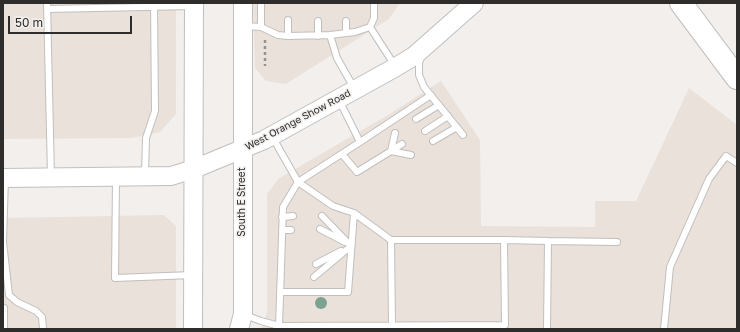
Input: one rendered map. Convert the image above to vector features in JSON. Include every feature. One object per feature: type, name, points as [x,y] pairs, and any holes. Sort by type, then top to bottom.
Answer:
[{"type":"highway","points":[[681,3],[737,78]]},
{"type":"main road","name":"South E Street","points":[[241,322],[243,3]]},
{"type":"main road","name":"West Orange Show Road","points":[[4,178],[176,175],[194,169],[242,150],[272,136],[396,67],[414,56],[474,3]]},
{"type":"main road","points":[[194,4],[194,329]]},
{"type":"lane","points":[[261,3],[261,27]]},
{"type":"lane","points":[[243,26],[261,27],[278,35],[288,36],[318,36],[355,32],[370,27],[374,18],[374,3]]},
{"type":"lane","points":[[51,177],[47,6],[194,4]]},
{"type":"lane","points":[[145,176],[146,138],[155,111],[154,5]]},
{"type":"lane","points":[[288,20],[288,36]]},
{"type":"lane","points":[[318,21],[318,36]]},
{"type":"lane","points":[[346,21],[346,33]]},
{"type":"lane","points":[[370,27],[396,67]]},
{"type":"lane","points":[[330,35],[337,58],[355,90]]},
{"type":"lane","points":[[428,44],[418,63],[424,87],[463,135]]},
{"type":"lane","points":[[280,326],[280,292],[284,277],[282,247],[283,207],[298,182],[431,95]]},
{"type":"lane","points":[[338,99],[360,142]]},
{"type":"lane","points":[[416,119],[439,105]]},
{"type":"lane","points":[[425,131],[448,116]]},
{"type":"lane","points":[[433,141],[457,127]]},
{"type":"lane","points":[[392,151],[395,133]]},
{"type":"lane","points":[[272,136],[298,182],[333,206],[354,213],[390,240],[617,242]]},
{"type":"lane","points":[[342,154],[357,172],[402,144]]},
{"type":"lane","points":[[392,151],[411,155]]},
{"type":"lane","points":[[664,329],[670,267],[673,260],[710,179],[726,156],[737,163]]},
{"type":"lane","points":[[116,176],[115,278],[194,275]]},
{"type":"lane","points":[[4,178],[3,242],[9,295],[17,302],[36,311],[42,317],[43,329]]},
{"type":"lane","points":[[280,292],[348,292],[354,213]]},
{"type":"lane","points":[[282,217],[293,216]]},
{"type":"lane","points":[[322,216],[351,246]]},
{"type":"lane","points":[[320,229],[351,246]]},
{"type":"lane","points":[[282,230],[291,230]]},
{"type":"lane","points":[[390,240],[392,326]]},
{"type":"lane","points":[[504,240],[505,325]]},
{"type":"lane","points":[[547,329],[548,241]]},
{"type":"lane","points":[[316,264],[351,246]]},
{"type":"lane","points":[[314,277],[351,246]]},
{"type":"lane","points":[[282,247],[289,247]]},
{"type":"lane","points":[[4,308],[4,329]]},
{"type":"lane","points":[[241,322],[261,322],[280,326],[426,327],[505,325],[512,329]]},
{"type":"path","points":[[264,34],[265,66]]},
{"type":"shaded area","points":[[3,3],[176,3],[176,114],[160,132],[132,138],[3,139]]},
{"type":"shaded area","points":[[253,3],[400,3],[389,19],[286,84],[266,81],[255,68]]},
{"type":"shaded area","points":[[441,81],[480,140],[481,226],[595,227],[595,201],[636,201],[689,88],[737,125],[737,329],[261,329],[267,312],[267,194],[278,179],[388,115]]},
{"type":"shaded area","points":[[164,215],[176,226],[176,329],[3,329],[3,218]]}]
